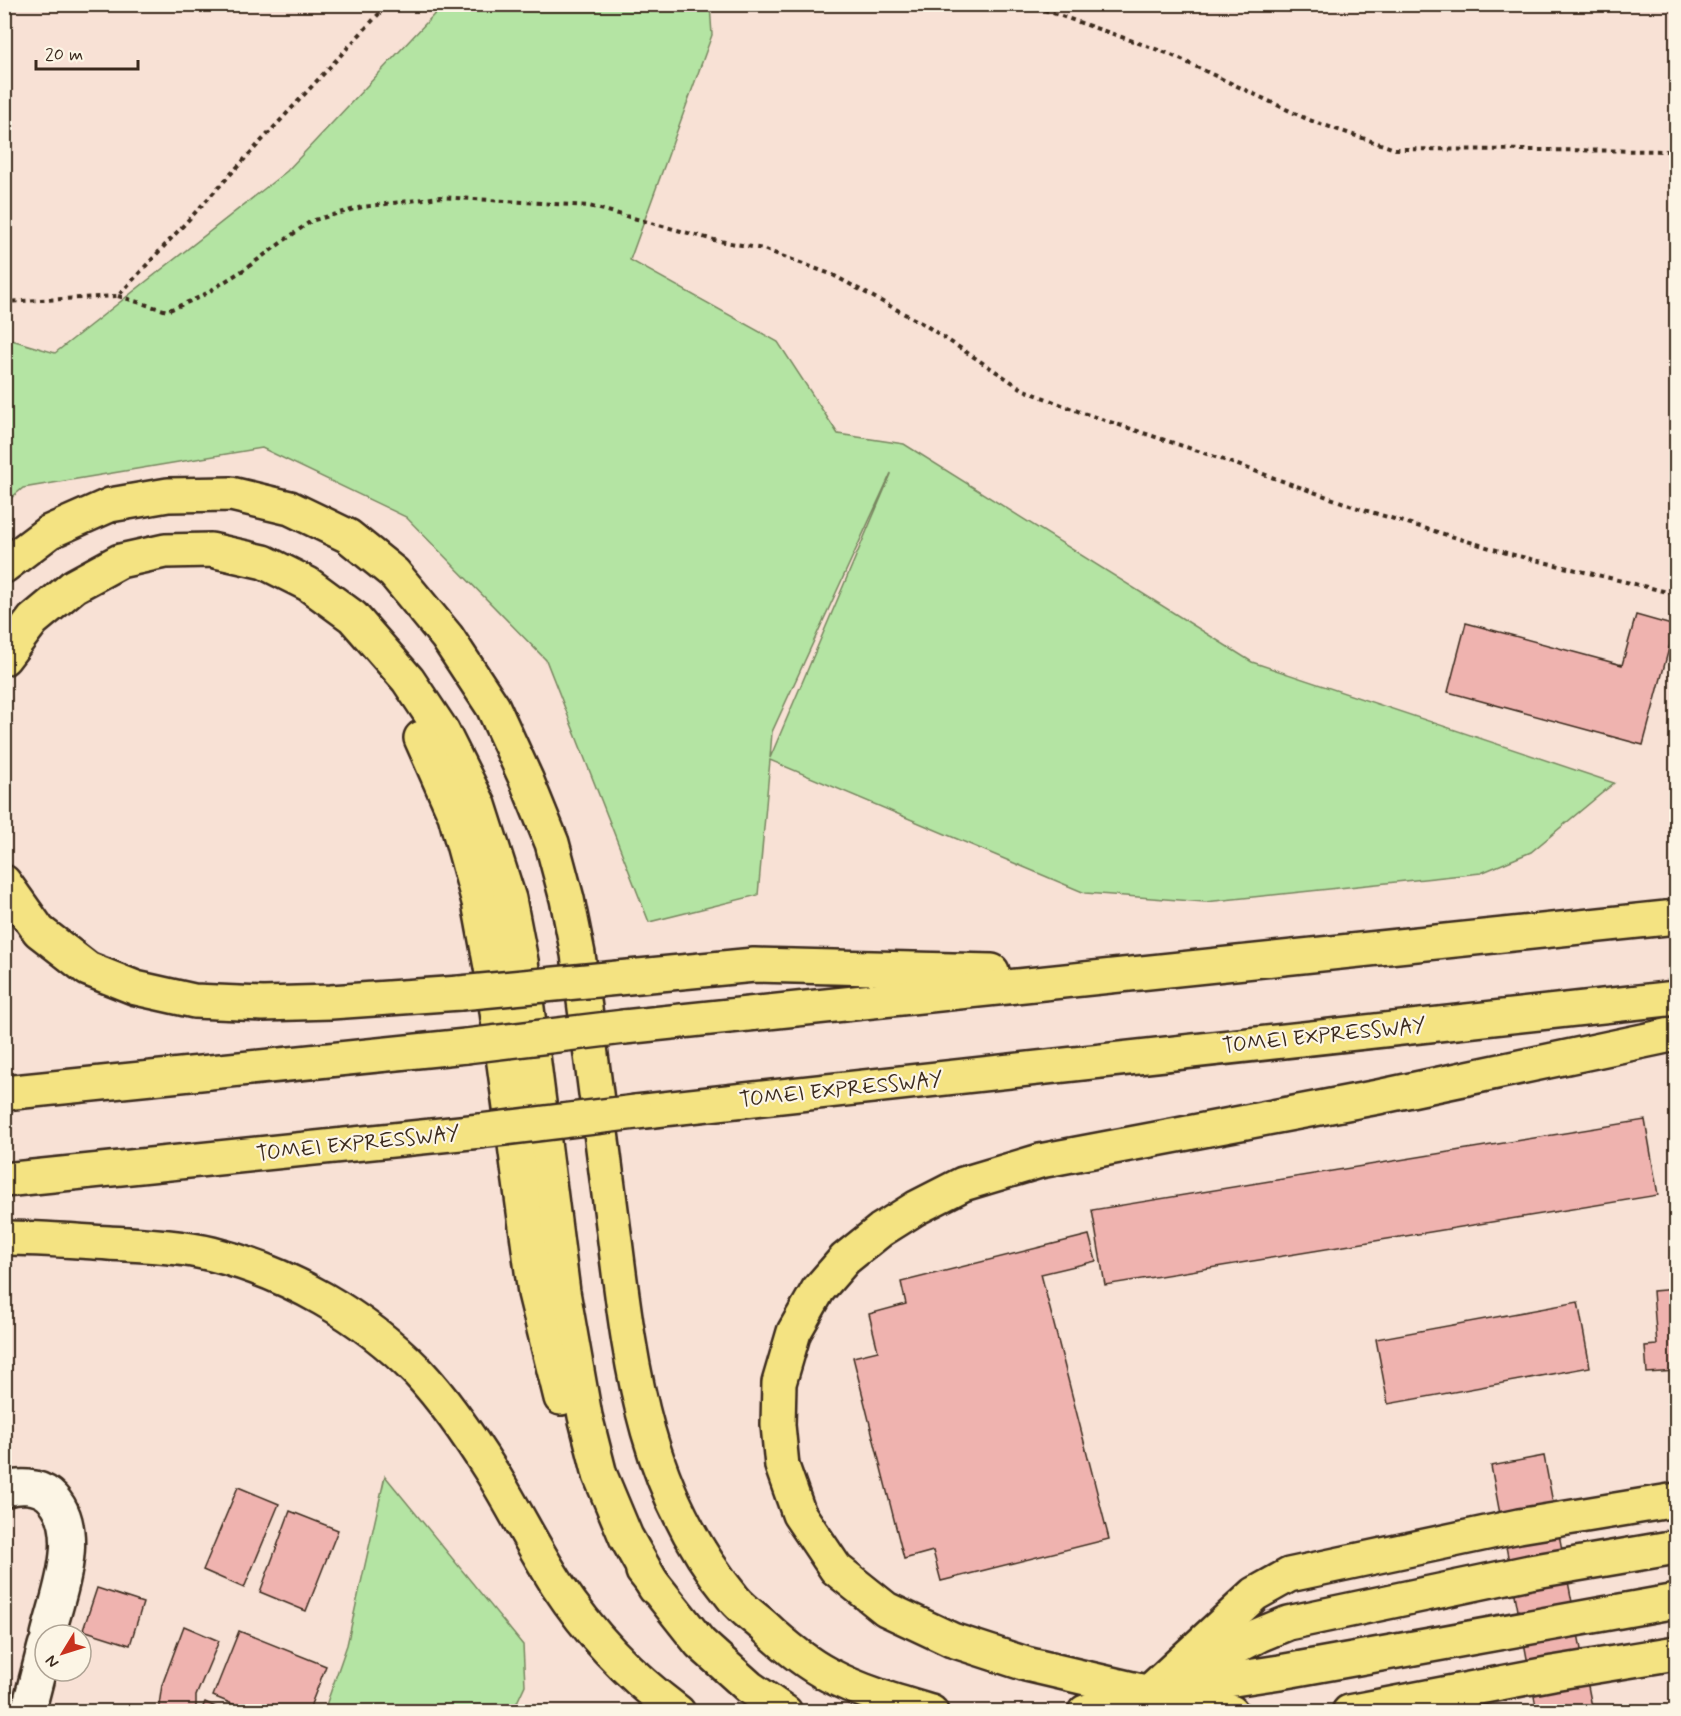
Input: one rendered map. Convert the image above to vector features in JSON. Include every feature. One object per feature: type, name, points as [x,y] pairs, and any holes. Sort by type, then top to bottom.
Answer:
[{"type":"highway","points":[[4,566],[49,532],[110,505],[168,495],[231,494],[290,508],[348,536],[394,573],[447,637],[493,707],[526,779],[552,843],[567,899],[578,954],[625,1319],[639,1401],[655,1459],[677,1510],[702,1556],[735,1600],[782,1643],[828,1675],[885,1699],[932,1712]]},
{"type":"highway","points":[[4,658],[33,620],[74,586],[120,561],[165,551],[211,550],[264,562],[308,584],[353,617],[426,747],[455,815],[479,902],[491,967],[535,1293],[562,1402],[589,1483],[621,1540],[655,1588],[700,1643],[748,1688],[785,1712]]},
{"type":"highway","points":[[4,882],[39,932],[88,969],[136,988],[194,1001],[263,1004],[331,1002],[460,993],[754,964],[1122,975]]},
{"type":"highway","points":[[4,1093],[1677,917]]},
{"type":"highway","name":"TOMEI EXPRESSWAY","points":[[4,1180],[480,1131],[1677,998]]},
{"type":"highway","points":[[1231,1712],[1026,1664],[952,1640],[886,1609],[836,1569],[799,1514],[782,1467],[778,1425],[779,1383],[791,1342],[794,1332],[818,1290],[845,1259],[881,1230],[916,1208],[963,1184],[1040,1161],[1378,1097],[1677,1034]]},
{"type":"highway","points":[[4,1238],[150,1246],[212,1254],[262,1271],[317,1295],[365,1326],[418,1372],[459,1422],[493,1474],[558,1585],[595,1634],[649,1690],[678,1712]]},
{"type":"highway","points":[[1149,1692],[1255,1594],[1289,1575],[1519,1526],[1677,1500]]},
{"type":"highway","points":[[1149,1692],[1259,1635],[1288,1623],[1530,1572],[1677,1547]]},
{"type":"highway","points":[[1085,1712],[1149,1692],[1291,1670],[1677,1601]]},
{"type":"highway","points":[[1349,1712],[1553,1673],[1677,1653]]},
{"type":"street","points":[[4,1490],[23,1487],[46,1492],[60,1509],[68,1528],[66,1563],[51,1623]]},
{"type":"street","points":[[28,1712],[35,1683]]},
{"type":"path","points":[[118,296],[388,4]]},
{"type":"path","points":[[1027,4],[1167,53],[1309,120],[1395,149],[1677,151]]},
{"type":"path","points":[[4,302],[118,296],[167,311],[200,297],[311,221],[362,207],[440,197],[589,206],[714,240],[763,249],[833,275],[925,325],[1024,390],[1080,412],[1361,509],[1510,554],[1677,594]]},
{"type":"green space","points":[[443,5],[710,5],[712,35],[630,260],[778,342],[838,434],[904,444],[1252,662],[1614,783],[1531,852],[1481,873],[1205,902],[1085,893],[770,760],[758,895],[649,922],[546,660],[406,517],[262,448],[23,488],[5,503],[5,338],[55,353],[287,171]],"holes":[[[891,473],[770,758],[772,732]]]},
{"type":"green space","points":[[385,1476],[523,1645],[525,1685],[513,1711],[324,1711],[347,1645]]},
{"type":"building","points":[[1636,615],[1675,626],[1643,745],[1448,692],[1466,623],[1622,665]]},
{"type":"building","points":[[1645,1120],[1658,1195],[1105,1285],[1092,1210]]},
{"type":"building","points":[[1089,1235],[1096,1261],[1041,1274],[1109,1539],[941,1581],[933,1551],[904,1559],[853,1357],[878,1351],[869,1314],[906,1304],[901,1282]]},
{"type":"building","points":[[1676,1289],[1676,1371],[1647,1373],[1645,1346],[1657,1345],[1653,1291]]},
{"type":"building","points":[[1578,1302],[1590,1367],[1388,1404],[1376,1339]]},
{"type":"building","points":[[1544,1456],[1593,1712],[1537,1712],[1491,1466]]},
{"type":"building","points":[[238,1487],[279,1504],[244,1588],[203,1570]]},
{"type":"building","points":[[290,1511],[338,1530],[306,1611],[260,1592]]},
{"type":"building","points":[[97,1588],[143,1603],[130,1645],[93,1633],[93,1623],[85,1623]]},
{"type":"building","points":[[184,1626],[219,1641],[196,1696],[196,1712],[158,1712],[162,1685]]},
{"type":"building","points":[[239,1631],[326,1666],[308,1712],[252,1712],[213,1696]]},
{"type":"building","points":[[205,1702],[226,1712],[201,1711]]}]
